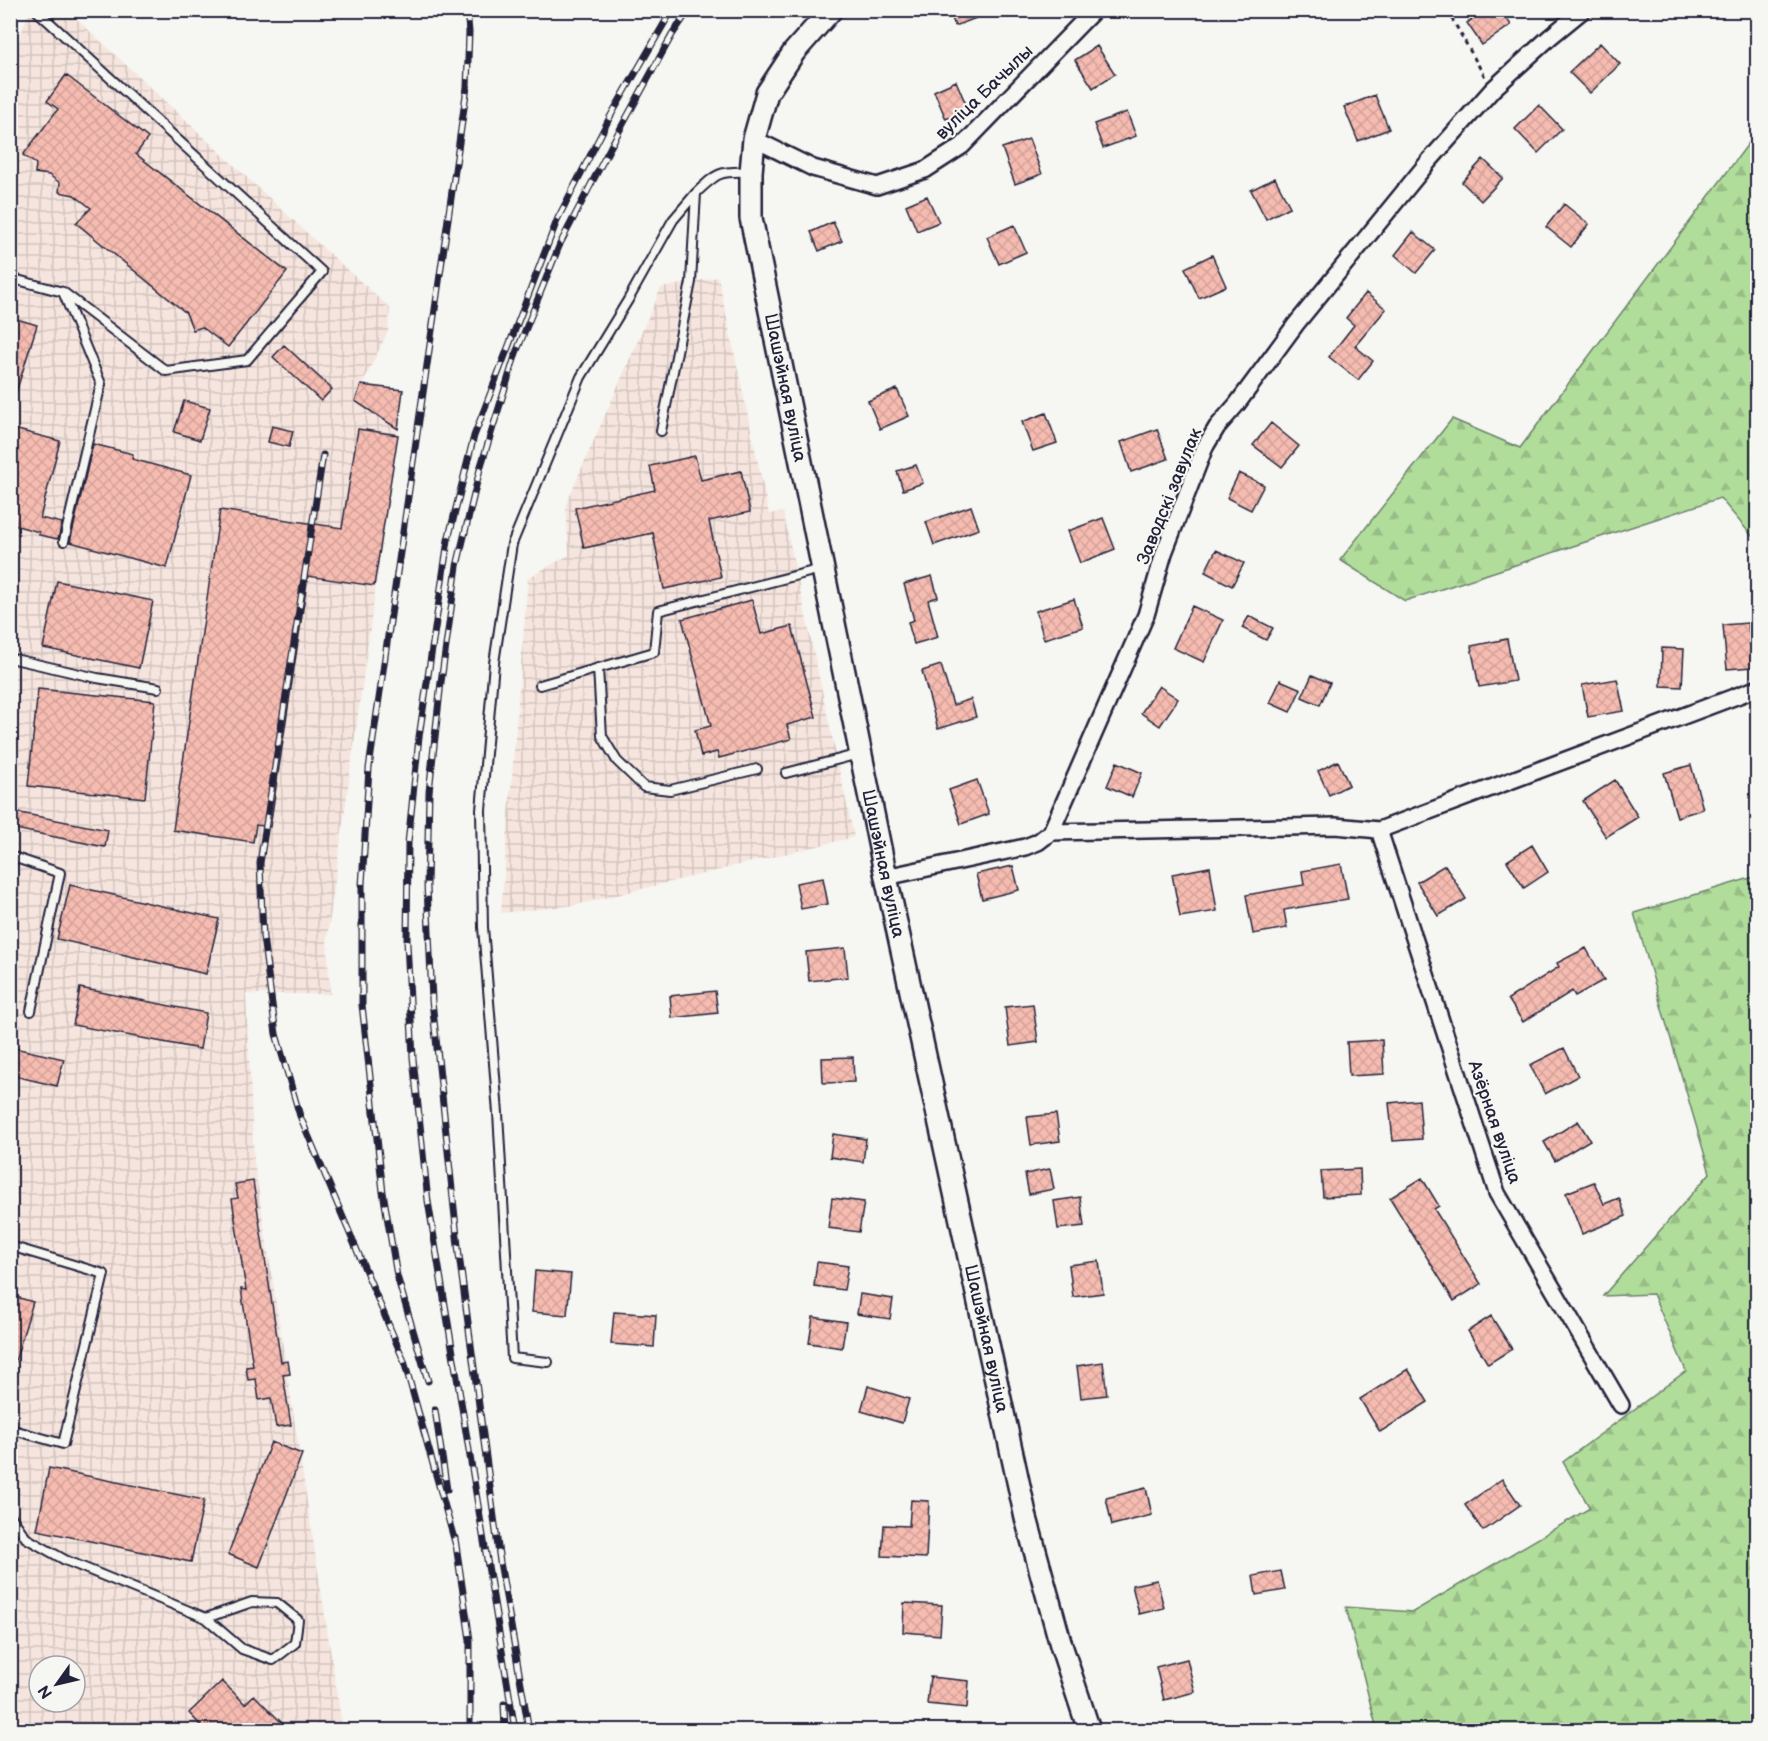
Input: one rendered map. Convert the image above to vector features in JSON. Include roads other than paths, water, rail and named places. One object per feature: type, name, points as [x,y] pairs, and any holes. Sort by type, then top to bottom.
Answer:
[{"type":"main road","name":"Шашэйная вуліца","points":[[831,10],[794,52],[767,93],[754,139],[751,218],[886,877],[1026,1518],[1061,1645],[1089,1731]]},
{"type":"street","name":"вуліца Бачылы","points":[[754,139],[813,168],[877,186],[925,170],[962,146],[1094,10]]},
{"type":"street","name":"Заводскі завулак","points":[[1051,832],[1146,615],[1164,553],[1205,447],[1217,427],[1237,404],[1296,324],[1429,161],[1493,89],[1582,10]]},
{"type":"street","points":[[886,877],[1025,847],[1038,842],[1051,832],[1335,826],[1379,830],[1758,688]]},
{"type":"street","name":"Азёрная вуліца","points":[[1379,830],[1497,1193],[1621,1405]]},
{"type":"lane","points":[[10,278],[63,292],[166,371],[247,360],[322,272],[36,10]]},
{"type":"lane","points":[[548,1362],[512,1358],[502,1181],[483,927],[482,810],[494,663],[512,544],[581,377],[674,220],[713,176],[726,171],[751,172]]},
{"type":"lane","points":[[661,431],[691,282],[696,193]]},
{"type":"lane","points":[[63,292],[101,384],[64,541]]},
{"type":"lane","points":[[540,685],[654,652],[658,611],[822,568]]},
{"type":"lane","points":[[10,658],[97,678],[159,688]]},
{"type":"lane","points":[[598,668],[602,736],[617,761],[644,787],[670,790],[757,769]]},
{"type":"lane","points":[[786,773],[860,754]]},
{"type":"lane","points":[[10,855],[60,873],[31,1011]]},
{"type":"lane","points":[[10,1246],[104,1274],[63,1444],[10,1429]]},
{"type":"lane","points":[[10,1515],[26,1538],[65,1560],[206,1617],[242,1649],[273,1660],[295,1643],[298,1620],[277,1603],[252,1602],[206,1617]]},
{"type":"railway","points":[[428,1381],[397,1276],[383,1192],[362,1005],[362,885],[369,768],[467,87],[469,32],[467,10]]},
{"type":"railway","points":[[515,1730],[428,1201],[413,1058],[407,942],[408,843],[419,737],[448,540],[474,436],[558,218],[610,117],[672,10]]},
{"type":"railway","points":[[529,1730],[500,1562],[459,1255],[432,1001],[427,886],[429,792],[457,566],[480,469],[516,353],[560,244],[672,35],[689,10]]},
{"type":"railway","points":[[323,455],[260,863],[263,937],[276,1034],[300,1116],[404,1361],[456,1546]]},
{"type":"railway","points":[[435,1410],[447,1490]]},
{"type":"railway","points":[[455,1538],[470,1640],[470,1730]]},
{"type":"railway","points":[[504,1704],[505,1730]]}]
